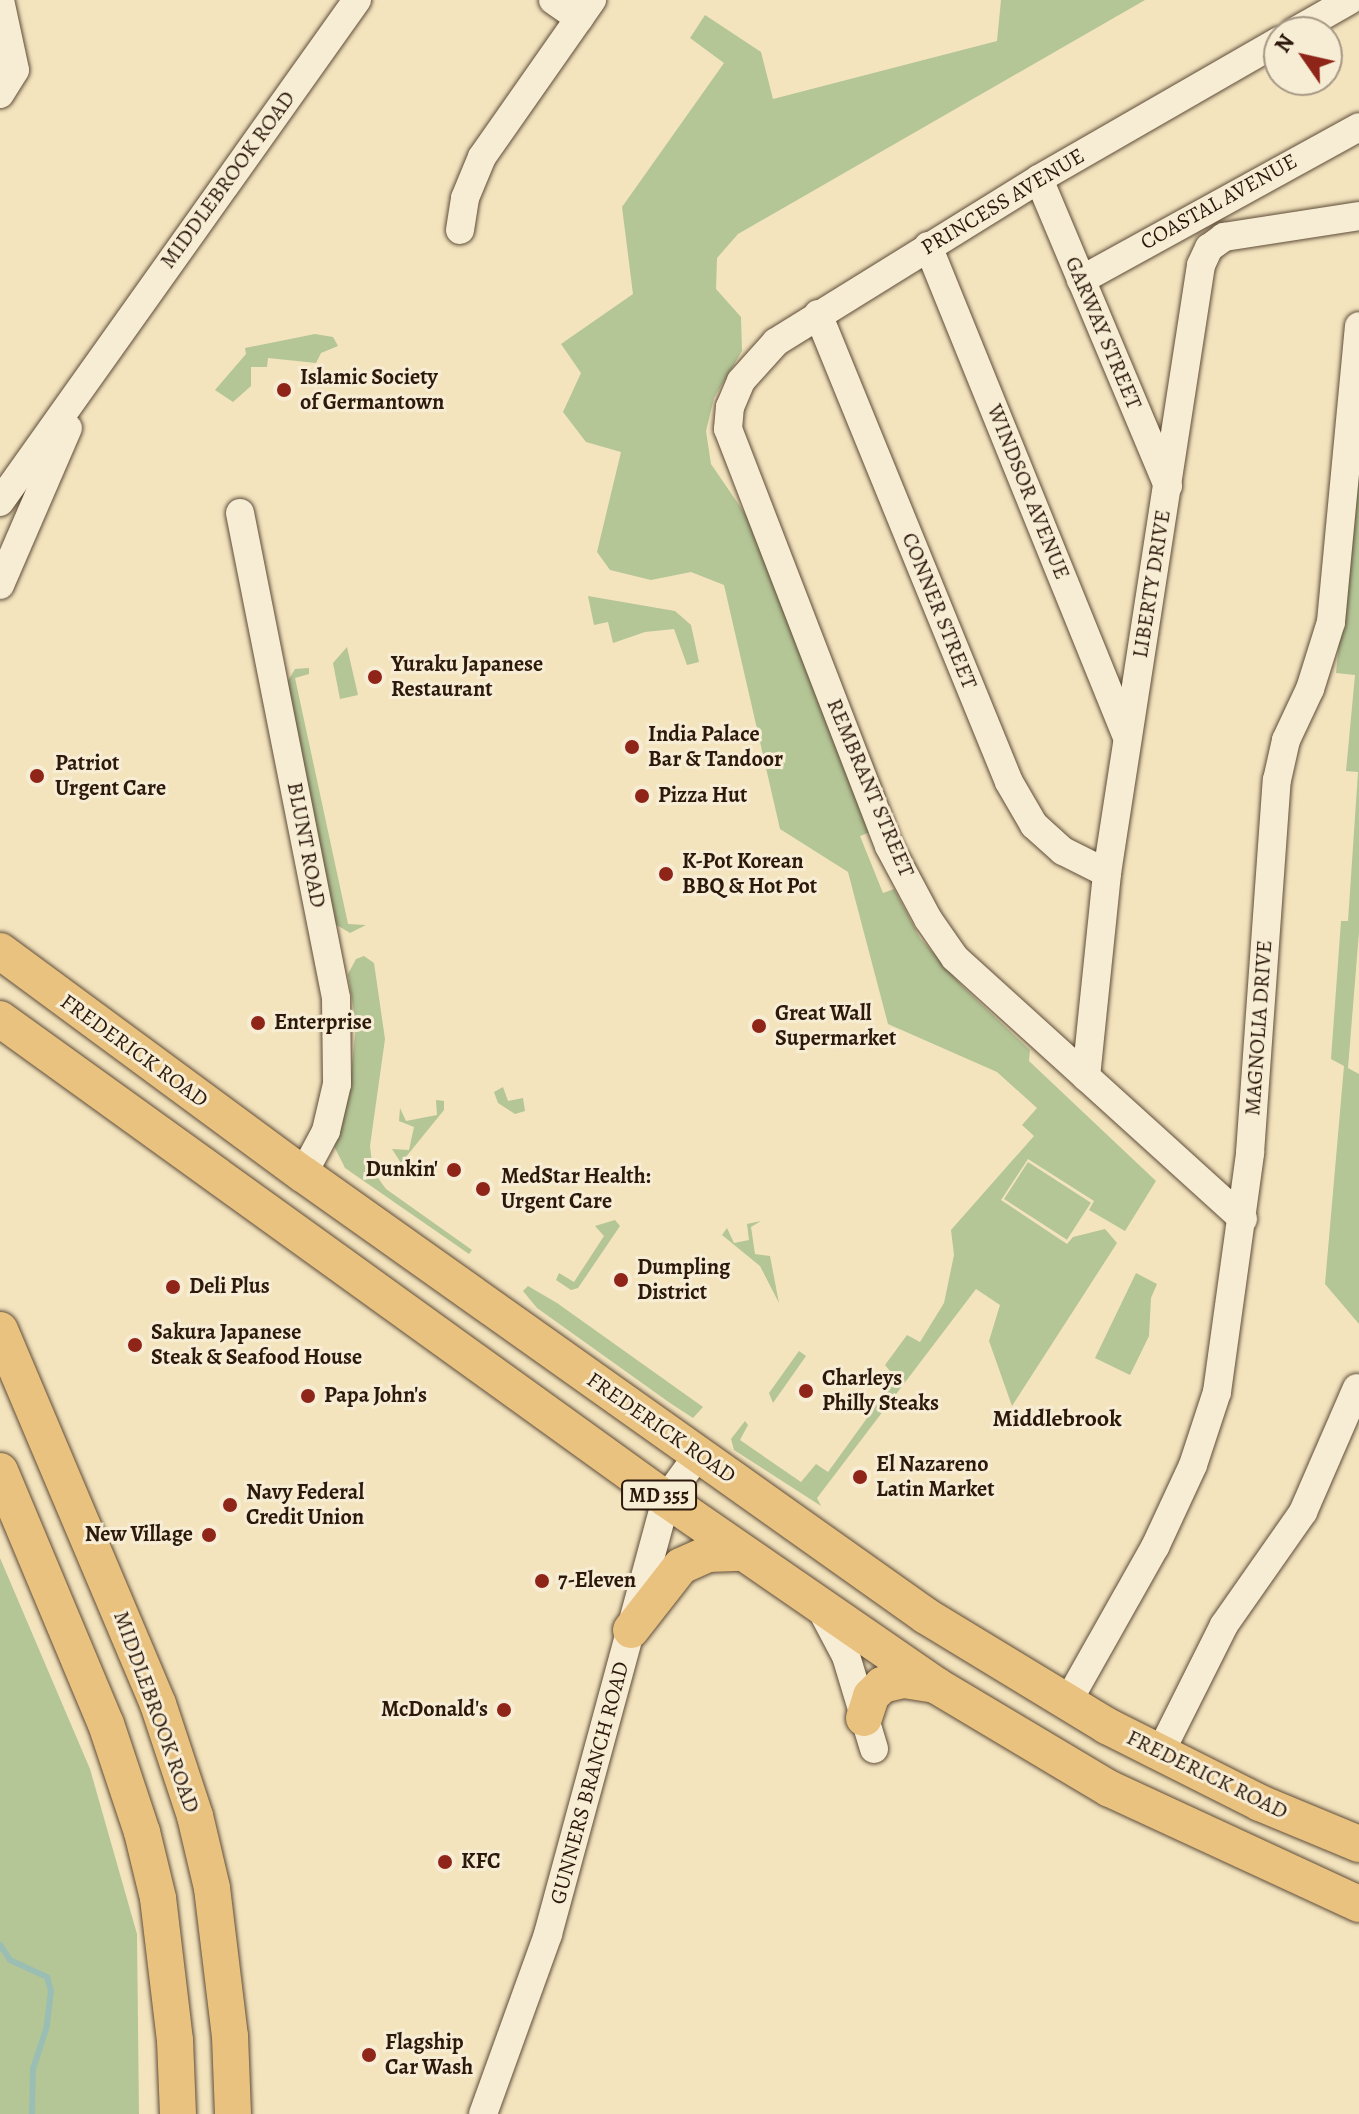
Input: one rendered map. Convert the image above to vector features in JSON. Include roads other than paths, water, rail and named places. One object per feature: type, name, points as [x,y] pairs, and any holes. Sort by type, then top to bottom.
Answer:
[{"type":"main road","name":"FREDERICK ROAD","points":[[0,951],[303,1174],[926,1616],[1067,1703],[1160,1753],[1359,1844]]},
{"type":"main road","name":"MD 355","points":[[0,1019],[666,1499],[937,1686],[1110,1789],[1359,1904]]},
{"type":"main road","points":[[0,1046],[45,1052]]},
{"type":"main road","name":"MIDDLEBROOK ROAD","points":[[0,1330],[158,1704],[195,1816],[212,1888],[230,2036],[233,2114]]},
{"type":"main road","points":[[0,1471],[106,1724],[142,1832],[158,1898],[175,2040],[178,2114]]},
{"type":"main road","points":[[631,1630],[681,1566],[708,1554],[742,1553]]},
{"type":"main road","points":[[869,1734],[871,1696],[888,1682],[937,1686]]},
{"type":"street","points":[[0,0],[15,70],[0,94]]},
{"type":"street","name":"MIDDLEBROOK ROAD","points":[[0,502],[357,0]]},
{"type":"street","points":[[460,230],[465,198],[482,157],[585,9],[553,0]]},
{"type":"street","points":[[1322,16],[1350,0]]},
{"type":"street","name":"PRINCESS AVENUE","points":[[741,381],[756,358],[818,314],[1039,179],[1263,50]]},
{"type":"street","name":"COASTAL AVENUE","points":[[1081,280],[1359,127]]},
{"type":"street","name":"GARWAY STREET","points":[[1039,179],[1168,487]]},
{"type":"street","name":"LIBERTY DRIVE","points":[[1086,1077],[1107,873],[1201,265],[1209,248],[1224,237],[1250,230],[1359,216]]},
{"type":"street","name":"WINDSOR AVENUE","points":[[928,246],[1127,737]]},
{"type":"street","name":"CONNER STREET","points":[[818,314],[1009,782],[1034,825],[1063,851],[1107,873]]},
{"type":"street","name":"MAGNOLIA DRIVE","points":[[1067,1703],[1149,1559],[1193,1465],[1217,1392],[1243,1219],[1277,780],[1286,740],[1310,689],[1331,622],[1359,326]]},
{"type":"street","name":"MIDDLEBROOK ROAD","points":[[0,585],[51,461],[102,361]]},
{"type":"street","name":"REMBRANT STREET","points":[[741,381],[730,407],[728,429],[889,846],[928,919],[955,958],[1243,1219]]},
{"type":"street","name":"BLUNT ROAD","points":[[240,513],[337,1010],[337,1084],[326,1131],[303,1174]]},
{"type":"street","points":[[1160,1753],[1224,1625],[1303,1512],[1357,1388]]},
{"type":"street","name":"GUNNERS BRANCH ROAD","points":[[483,2114],[548,1934],[666,1499],[698,1455]]},
{"type":"street","points":[[819,1606],[842,1648],[869,1734]]},
{"type":"waterway","points":[[0,1945],[10,1960],[47,1977],[51,1991],[47,2026],[33,2069],[32,2114]]},
{"type":"place","name":"Islamic Society of Germantown","points":[[284,390]]},
{"type":"place","name":"Yuraku Japanese Restaurant","points":[[375,677]]},
{"type":"place","name":"India Palace Bar & Tandoor","points":[[632,747]]},
{"type":"place","name":"Patriot Urgent Care","points":[[37,776]]},
{"type":"place","name":"Pizza Hut","points":[[642,796]]},
{"type":"place","name":"K-Pot Korean BBQ & Hot Pot","points":[[666,874]]},
{"type":"place","name":"Enterprise","points":[[258,1023]]},
{"type":"place","name":"Great Wall Supermarket","points":[[759,1026]]},
{"type":"place","name":"Dunkin'","points":[[454,1170]]},
{"type":"place","name":"MedStar Health: Urgent Care","points":[[483,1189]]},
{"type":"place","name":"Dumpling District","points":[[621,1280]]},
{"type":"place","name":"Deli Plus","points":[[173,1287]]},
{"type":"place","name":"Sakura Japanese Steak & Seafood House","points":[[135,1345]]},
{"type":"place","name":"Charleys Philly Steaks","points":[[806,1391]]},
{"type":"place","name":"Papa John's","points":[[308,1396]]},
{"type":"place","name":"El Nazareno Latin Market","points":[[860,1477]]},
{"type":"place","name":"Navy Federal Credit Union","points":[[230,1505]]},
{"type":"place","name":"New Village","points":[[209,1535]]},
{"type":"place","name":"7-Eleven","points":[[542,1581]]},
{"type":"place","name":"McDonald's","points":[[504,1710]]},
{"type":"place","name":"KFC","points":[[445,1862]]},
{"type":"place","name":"Flagship Car Wash","points":[[369,2055]]},
{"type":"district","name":"Middlebrook","points":[[1057,1419]]}]
